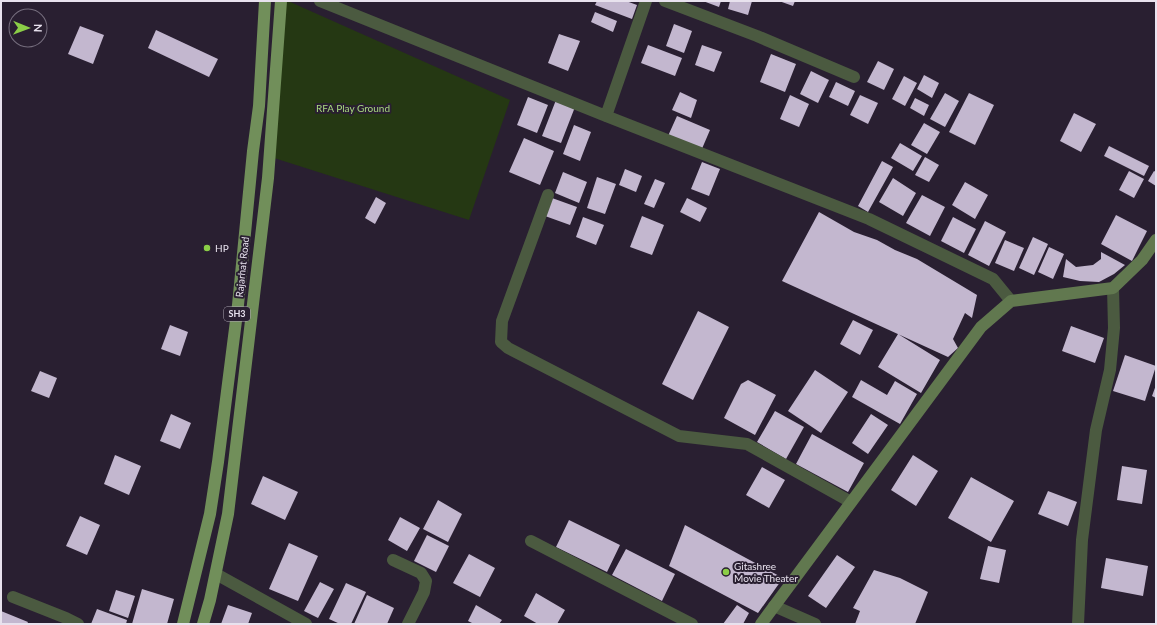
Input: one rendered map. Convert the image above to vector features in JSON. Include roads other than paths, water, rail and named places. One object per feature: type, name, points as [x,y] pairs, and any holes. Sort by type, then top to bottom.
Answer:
[{"type":"main road","name":"Rajarhat Road","points":[[183,624],[210,514],[218,462],[238,305],[253,151],[259,106],[265,1]]},
{"type":"main road","name":"Rajarhat Road","points":[[203,624],[216,574],[228,514],[268,178],[281,1]]},
{"type":"street","points":[[320,1],[606,116],[869,219],[993,279],[1011,301]]},
{"type":"street","points":[[606,116],[646,1]]},
{"type":"street","points":[[665,1],[757,36],[854,77]]},
{"type":"street","points":[[548,195],[502,321],[501,342],[508,348],[679,436],[747,444],[851,502]]},
{"type":"street","points":[[762,624],[981,327],[1011,301],[1113,288],[1142,260],[1156,240]]},
{"type":"street","points":[[1078,624],[1082,540],[1096,430],[1110,370],[1114,328],[1113,288]]},
{"type":"street","points":[[531,541],[692,624]]},
{"type":"street","points":[[393,560],[421,573],[426,581],[424,592],[408,624]]},
{"type":"street","points":[[216,574],[306,624]]},
{"type":"street","points":[[13,597],[78,624]]},
{"type":"street","points":[[774,606],[815,624]]},
{"type":"place","name":"HP","points":[[207,248]]},
{"type":"place","name":"Gitashree Movie Theater","points":[[726,572]]},
{"type":"park label","name":"RFA Play Ground","points":[[353,108]]}]
